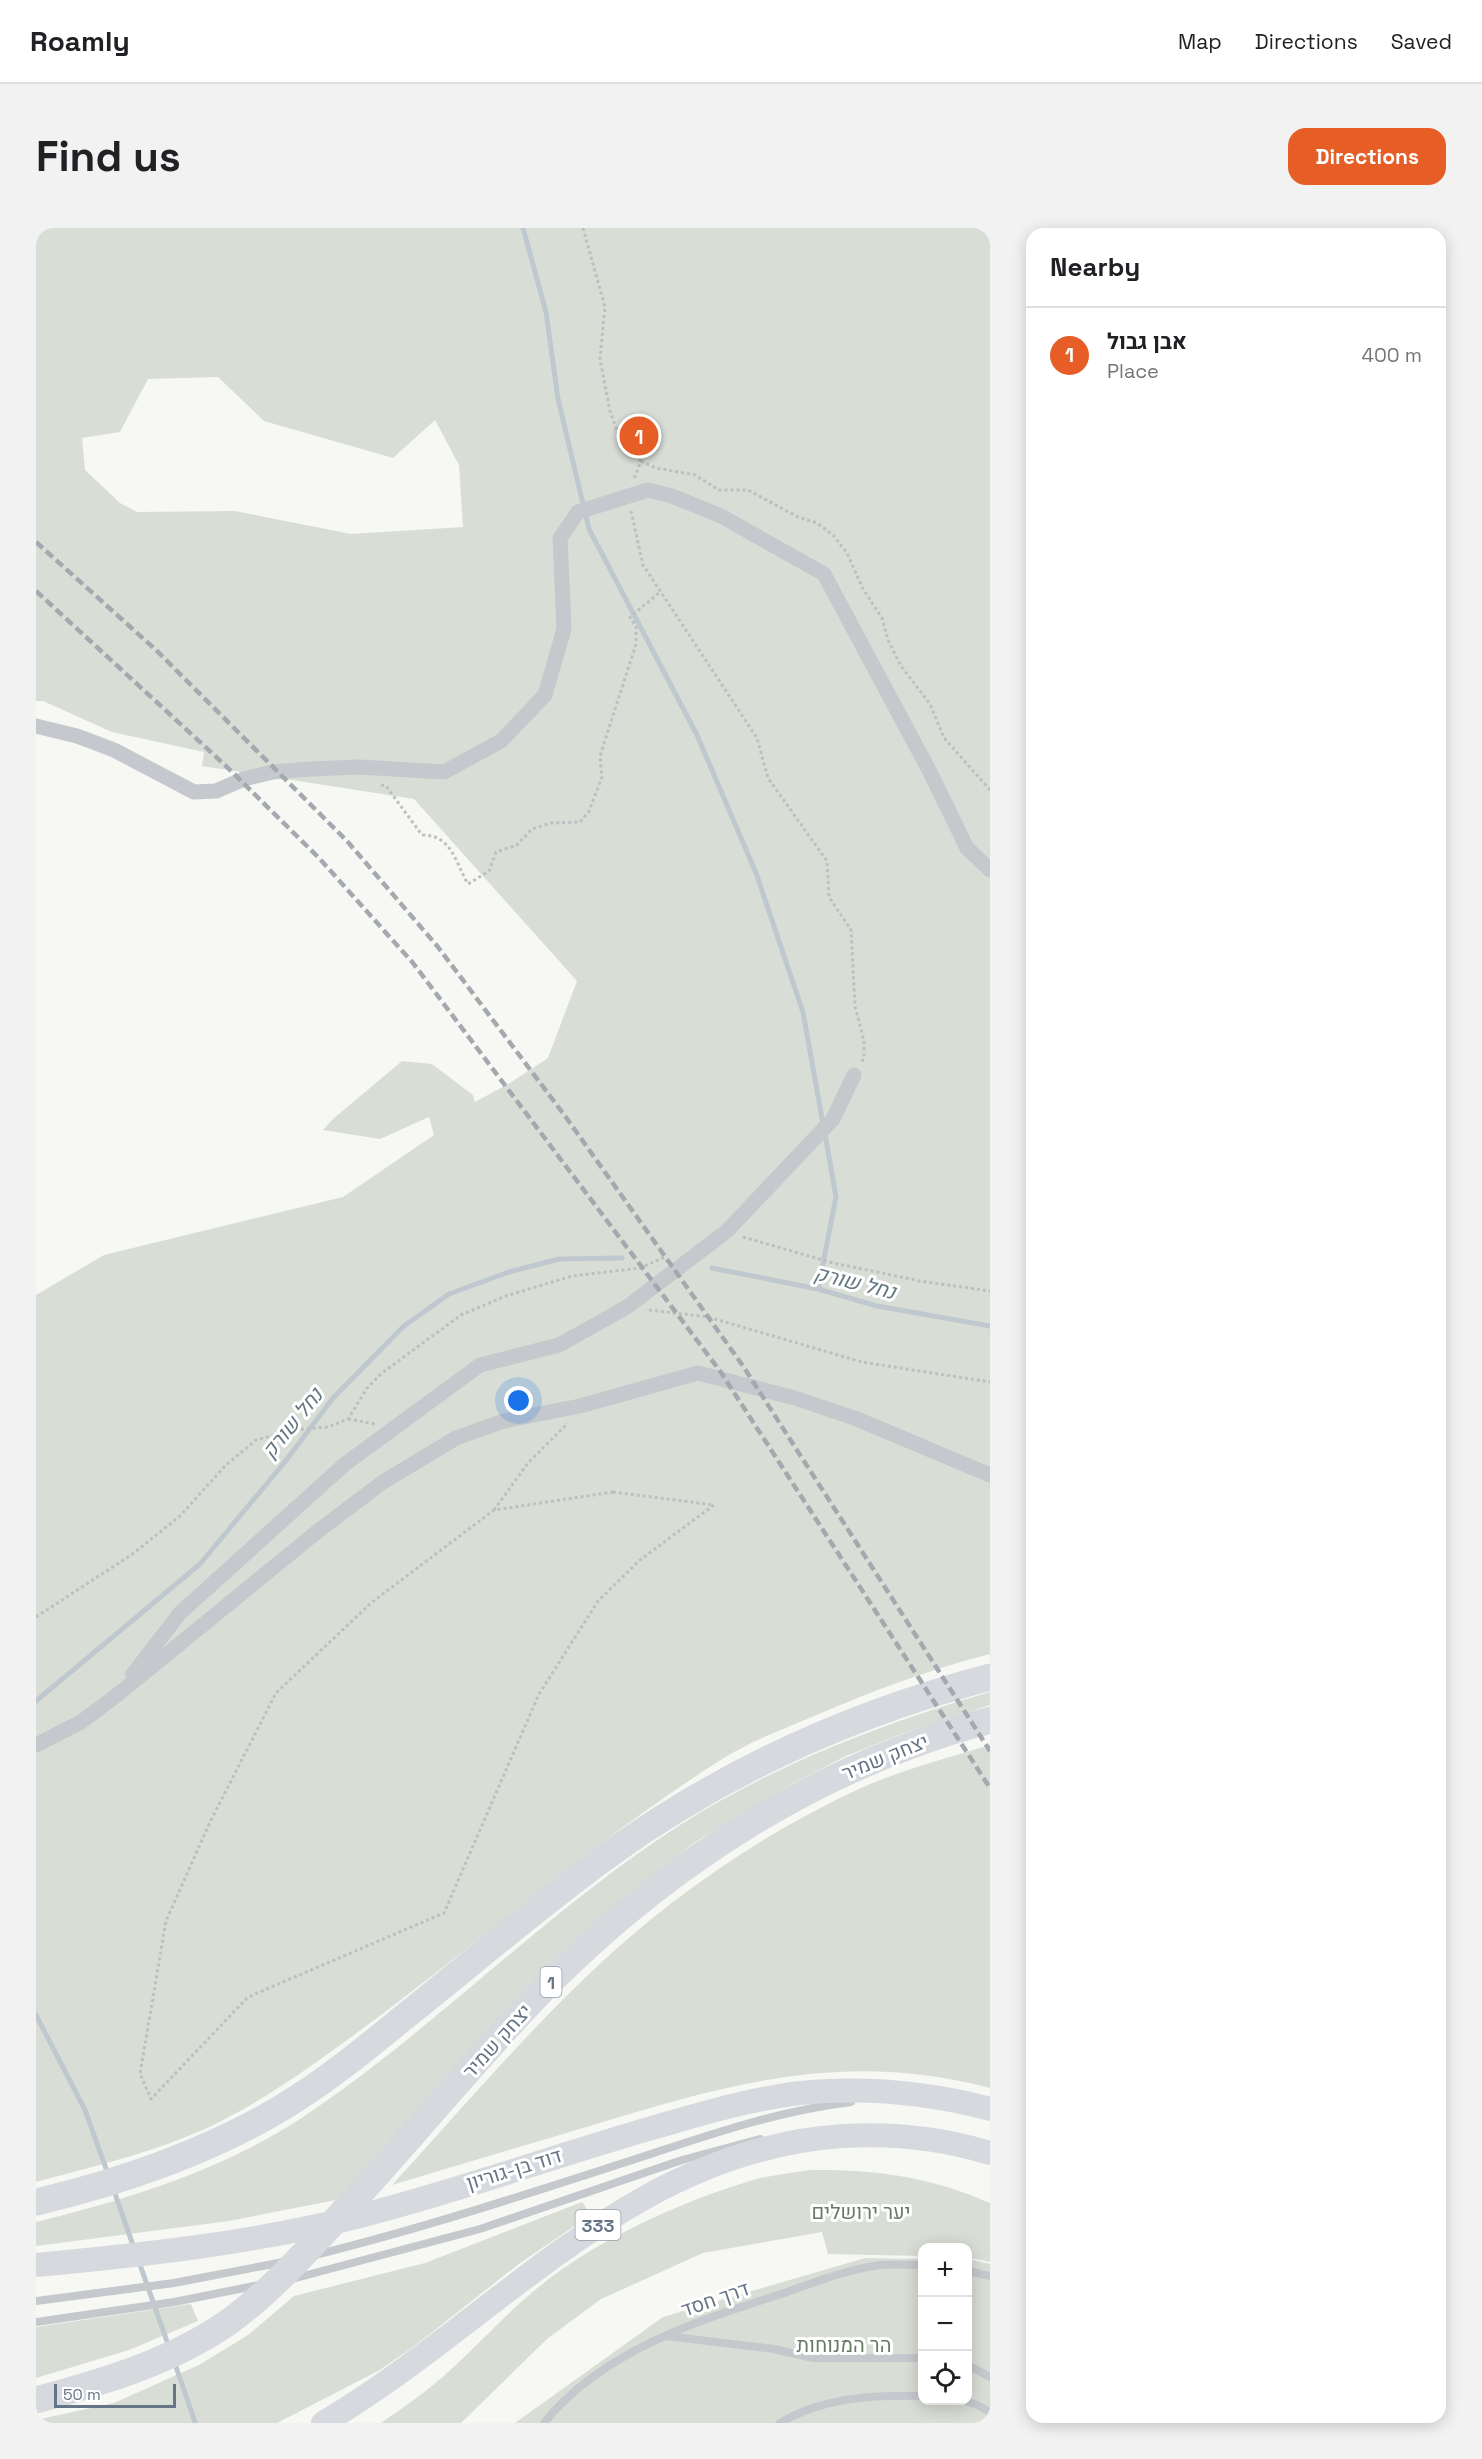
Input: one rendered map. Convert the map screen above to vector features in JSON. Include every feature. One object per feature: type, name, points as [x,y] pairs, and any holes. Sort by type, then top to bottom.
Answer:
[{"type":"highway","points":[[36,2202],[129,2175],[250,2126],[314,2087],[611,1853],[716,1785],[803,1742],[855,1721],[910,1701],[990,1677]]},
{"type":"highway","name":"יצחק שמיר","points":[[36,2400],[120,2376],[187,2346],[228,2322],[293,2264],[550,1983],[641,1900],[734,1833],[851,1768],[908,1745],[990,1720]]},
{"type":"main road","name":"דוד בן-גוריון","points":[[36,2265],[164,2251],[297,2230],[357,2217],[725,2107],[799,2094],[882,2092],[960,2101],[990,2109]]},
{"type":"main road","name":"333","points":[[323,2423],[404,2372],[531,2271],[589,2230],[648,2195],[692,2173],[767,2147],[811,2138],[919,2136],[957,2143],[990,2153]]},
{"type":"street","points":[[36,726],[76,736],[114,750],[195,792],[216,791],[243,778],[311,768],[359,767],[444,772],[501,741],[545,695],[564,629],[560,538],[578,512],[648,490],[672,496],[721,516],[824,574],[930,772],[967,848],[990,870]]},
{"type":"street","points":[[117,1695],[180,1613],[345,1464],[480,1365],[559,1345],[627,1307],[727,1231],[833,1119],[854,1075]]},
{"type":"street","points":[[36,1746],[81,1722],[117,1695],[318,1531],[383,1482],[456,1438],[504,1421],[580,1406],[698,1373],[795,1398],[857,1419],[990,1475]]},
{"type":"lane","points":[[36,2301],[174,2283],[240,2271],[372,2241],[514,2198],[754,2120],[810,2107],[865,2100],[910,2098],[960,2101]]},
{"type":"lane","points":[[811,2132],[845,2130],[919,2136]]},
{"type":"lane","points":[[36,2322],[174,2301],[295,2278],[372,2260],[520,2216],[682,2160],[769,2137]]},
{"type":"lane","name":"דרך חסד","points":[[544,2423],[568,2399],[599,2375],[689,2324],[826,2279],[882,2265],[918,2265]]},
{"type":"lane","points":[[972,2272],[990,2276]]},
{"type":"lane","points":[[666,2336],[774,2349],[813,2358],[918,2358]]},
{"type":"lane","points":[[972,2367],[990,2377]]},
{"type":"lane","points":[[780,2423],[796,2413],[840,2400],[891,2395],[918,2396]]},
{"type":"lane","points":[[972,2403],[990,2412]]},
{"type":"path","points":[[583,228],[605,307],[600,359],[610,411],[623,448],[641,461],[627,495],[643,565],[757,738],[768,778],[827,861],[829,897],[851,930],[855,1006],[864,1041],[864,1058],[854,1075]]},
{"type":"path","points":[[627,1307],[708,1317],[862,1362],[990,1382]]},
{"type":"path","points":[[494,1510],[613,1492],[714,1504],[640,1560],[598,1601],[539,1694],[444,1913],[248,1997],[151,2100],[140,2074],[166,1921],[210,1822],[276,1693],[371,1603],[494,1510],[528,1462],[563,1430],[580,1406]]},
{"type":"green space","points":[[36,228],[990,228],[990,1654],[943,1667],[875,1691],[756,1741],[727,1756],[637,1817],[377,2018],[265,2096],[225,2119],[179,2140],[132,2156],[36,2182],[36,1295],[104,1255],[343,1197],[434,1135],[429,1117],[380,1139],[323,1130],[333,1119],[402,1061],[432,1064],[473,1095],[475,1102],[510,1083],[548,1058],[577,981],[414,799],[202,766],[204,752],[112,732],[43,701],[36,701]],"holes":[[[218,377],[264,421],[393,458],[435,420],[459,465],[463,527],[351,534],[235,511],[137,512],[120,503],[85,470],[82,438],[120,432],[148,379]]]},
{"type":"green space","points":[[990,1692],[990,1705],[904,1733],[846,1756],[788,1786],[694,1843],[585,1931],[336,2200],[229,2221],[36,2246],[36,2222],[140,2193],[174,2181],[240,2153],[303,2117],[352,2083],[399,2046],[583,1895],[680,1825],[716,1803],[792,1765],[869,1732]]},
{"type":"green space","points":[[990,1745],[990,2088],[937,2077],[887,2072],[837,2072],[789,2076],[693,2096],[392,2185],[562,2000],[618,1947],[683,1895],[752,1847],[824,1806],[861,1788],[908,1770]]},
{"type":"green space","name":"יער ירושלים","points":[[811,2170],[880,2173],[924,2181],[968,2194],[990,2203],[990,2262],[972,2258],[972,2243],[918,2243],[918,2256],[828,2254],[822,2232],[703,2253],[601,2299],[547,2339],[461,2423],[381,2423],[447,2373],[540,2286],[588,2253],[614,2237],[670,2210],[726,2189],[774,2175]]},
{"type":"green space","points":[[582,2202],[591,2215],[520,2263],[412,2348],[378,2371],[277,2423],[36,2423],[36,2420],[114,2403],[199,2365],[248,2335],[294,2296],[425,2263]]},
{"type":"green space","name":"הר המנוחות","points":[[865,2258],[918,2259],[918,2405],[972,2405],[972,2260],[990,2264],[990,2423],[515,2423],[663,2317]]},
{"type":"green space","points":[[191,2304],[198,2321],[129,2350],[36,2378],[36,2327]]},
{"type":"waterway","points":[[523,228],[546,312],[558,399],[589,529],[697,735],[756,873],[803,1012],[823,1124]]},
{"type":"waterway","points":[[818,1289],[836,1197],[825,1134]]},
{"type":"waterway","name":"נחל שורק","points":[[36,1701],[200,1564],[284,1463],[333,1398],[404,1326],[449,1294],[509,1272],[559,1259],[622,1258]]},
{"type":"waterway","name":"נחל שורק","points":[[712,1268],[818,1289],[877,1306],[990,1326]]},
{"type":"waterway","points":[[36,2015],[85,2110],[108,2174]]},
{"type":"waterway","points":[[113,2188],[134,2248]]},
{"type":"waterway","points":[[139,2262],[169,2347]]},
{"type":"waterway","points":[[174,2361],[195,2422]]},
{"type":"railway","points":[[36,542],[156,650],[347,841],[438,947],[565,1116],[743,1366],[990,1751]]},
{"type":"railway","points":[[36,591],[226,766],[319,858],[413,963],[720,1371],[990,1788]]},
{"type":"place","name":"אבן גבול","points":[[639,436]]}]
